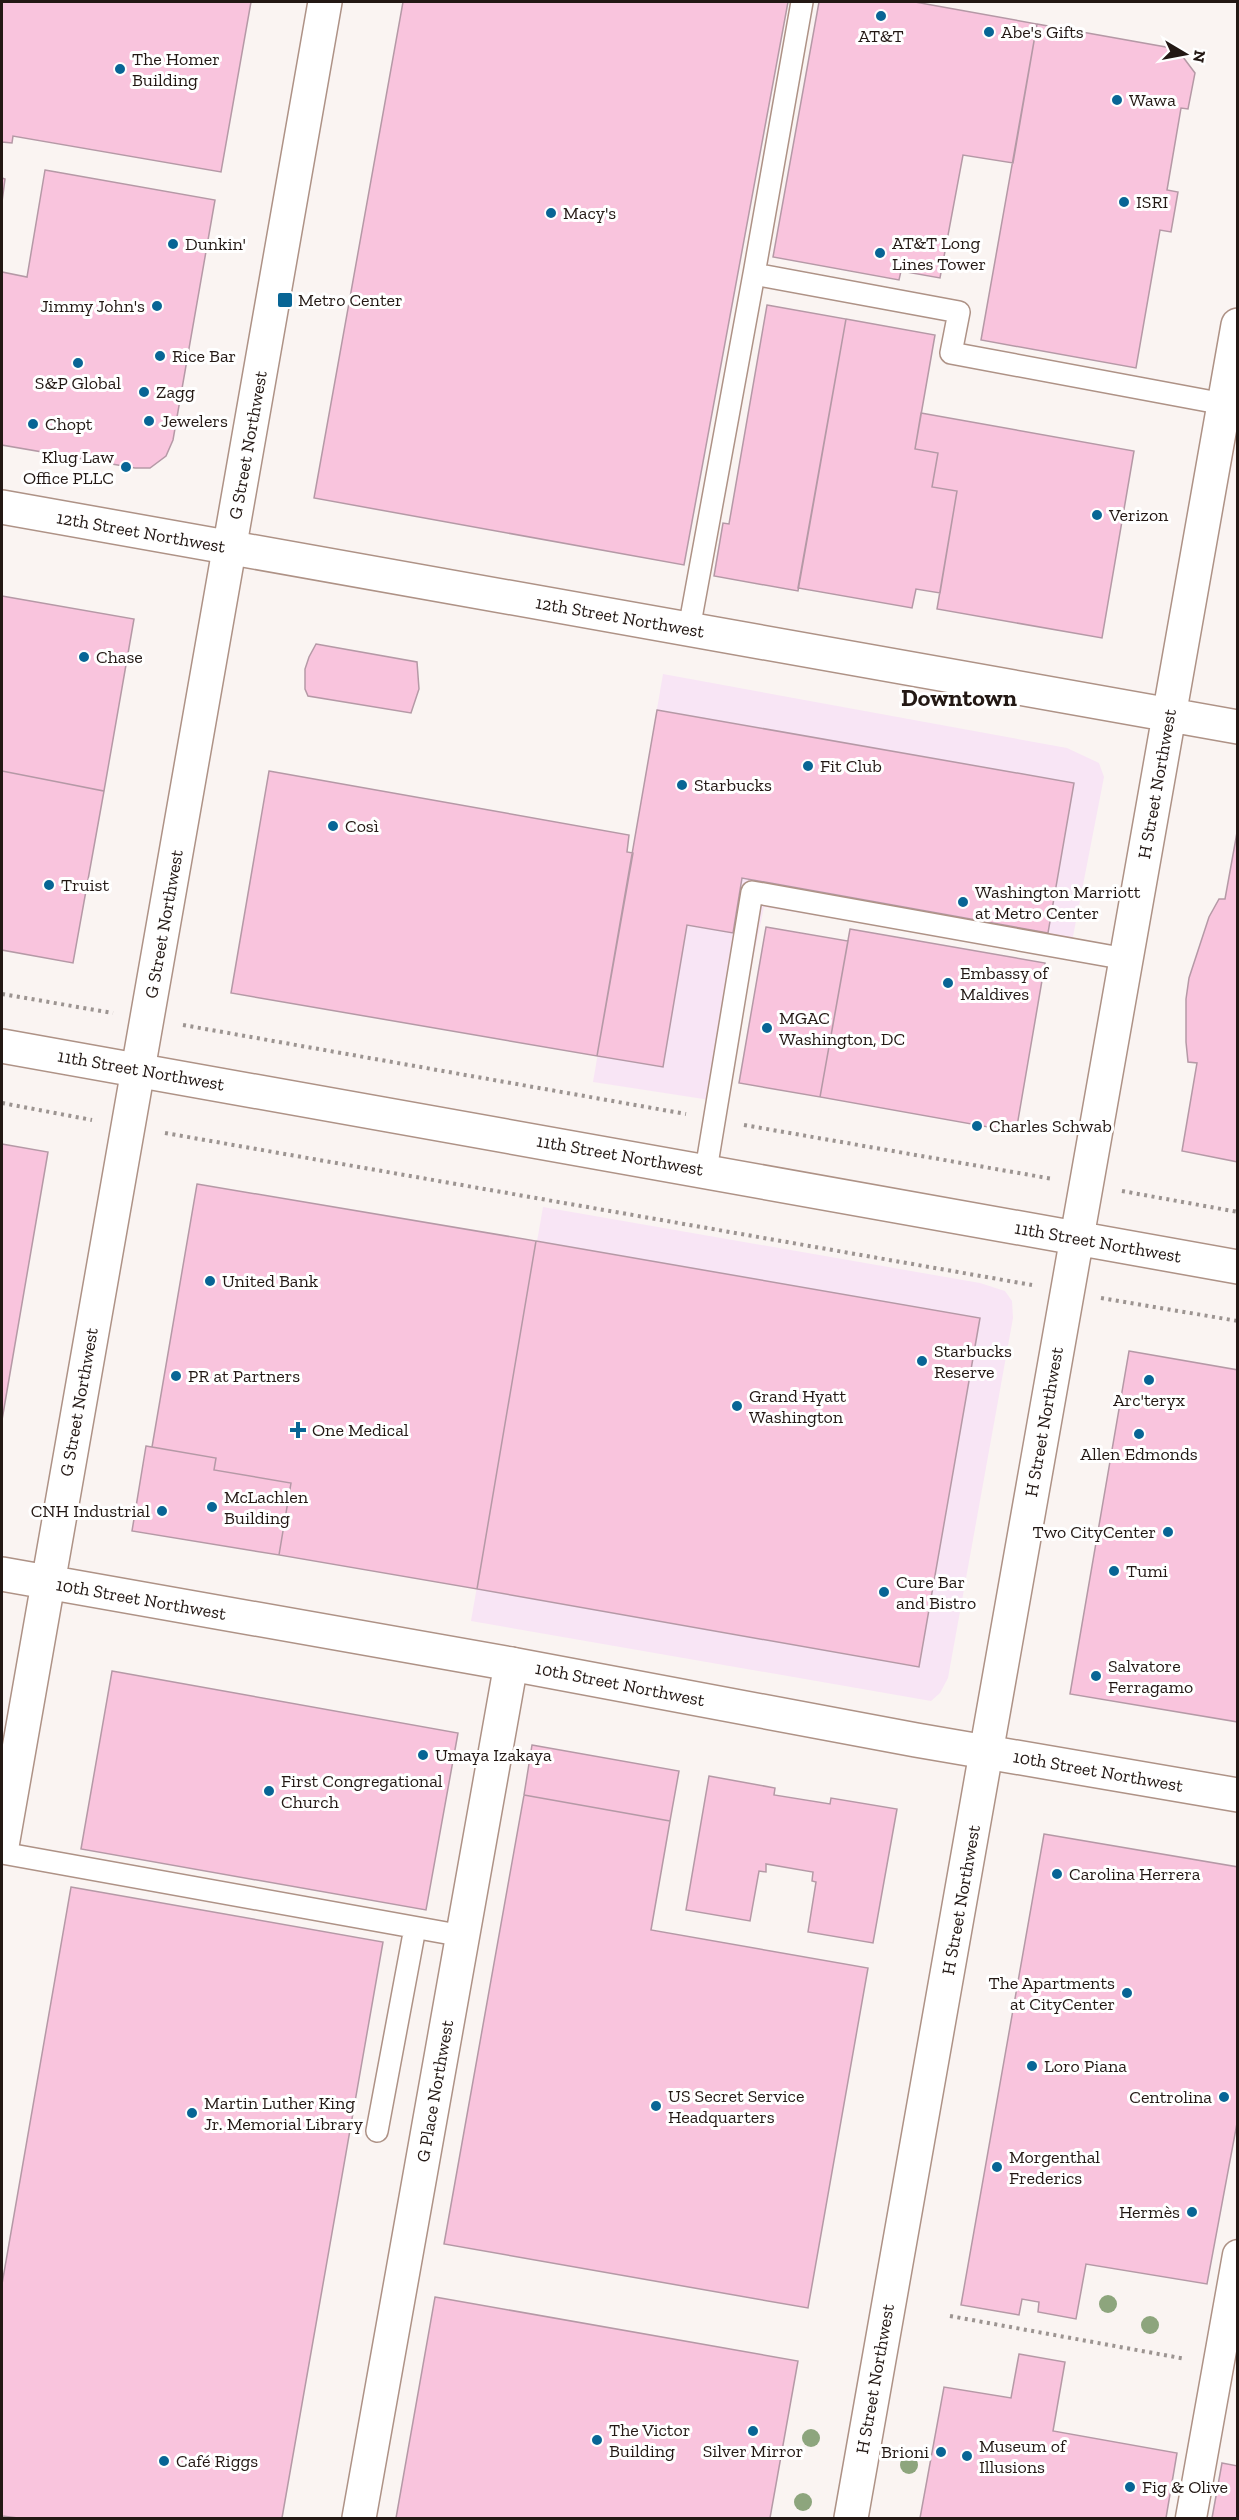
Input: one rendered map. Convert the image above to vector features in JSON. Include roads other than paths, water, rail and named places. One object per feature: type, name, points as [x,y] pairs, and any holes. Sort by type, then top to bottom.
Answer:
[{"type":"main road","name":"G Street Northwest","points":[[2,1846],[325,2]]},
{"type":"main road","name":"H Street Northwest","points":[[851,2518],[1238,325]]},
{"type":"main road","name":"12th Street Northwest","points":[[2,507],[1238,727]]},
{"type":"main road","name":"11th Street Northwest","points":[[2,1046],[706,1170],[1238,1267]]},
{"type":"main road","name":"10th Street Northwest","points":[[2,1574],[1238,1795]]},
{"type":"main road","name":"G Place Northwest","points":[[359,2518],[511,1664]]},
{"type":"street","points":[[1191,2518],[1238,2256]]},
{"type":"lane","points":[[689,629],[802,2]]},
{"type":"lane","points":[[754,274],[959,312],[951,354],[1224,404]]},
{"type":"lane","points":[[706,1170],[752,892],[1126,959]]},
{"type":"lane","points":[[2,1853],[62,1866],[463,1936]]},
{"type":"lane","points":[[377,2131],[415,1928]]},
{"type":"place","name":"AT&T","points":[[881,16]]},
{"type":"place","name":"Abe's Gifts","points":[[989,32]]},
{"type":"place","name":"The Homer Building","points":[[120,69]]},
{"type":"place","name":"Wawa","points":[[1117,100]]},
{"type":"place","name":"ISRI","points":[[1124,202]]},
{"type":"place","name":"Macy's","points":[[551,213]]},
{"type":"place","name":"Dunkin'","points":[[173,244]]},
{"type":"place","name":"AT&T Long Lines Tower","points":[[880,253]]},
{"type":"place","name":"Metro Center","points":[[285,300]]},
{"type":"place","name":"Jimmy John's","points":[[157,306]]},
{"type":"place","name":"Rice Bar","points":[[160,356]]},
{"type":"place","name":"S&P Global","points":[[78,363]]},
{"type":"place","name":"Zagg","points":[[144,392]]},
{"type":"place","name":"Jewelers","points":[[149,421]]},
{"type":"place","name":"Chopt","points":[[33,424]]},
{"type":"place","name":"Klug Law Office PLLC","points":[[126,467]]},
{"type":"place","name":"Verizon","points":[[1097,515]]},
{"type":"place","name":"Chase","points":[[84,657]]},
{"type":"place","name":"Fit Club","points":[[808,766]]},
{"type":"place","name":"Starbucks","points":[[682,785]]},
{"type":"place","name":"Così","points":[[333,826]]},
{"type":"place","name":"Truist","points":[[49,885]]},
{"type":"place","name":"Washington Marriott at Metro Center","points":[[963,902]]},
{"type":"place","name":"Embassy of Maldives","points":[[948,983]]},
{"type":"place","name":"MGAC Washington, DC","points":[[767,1028]]},
{"type":"place","name":"Charles Schwab","points":[[977,1126]]},
{"type":"place","name":"United Bank","points":[[210,1281]]},
{"type":"place","name":"Starbucks Reserve","points":[[922,1361]]},
{"type":"place","name":"PR at Partners","points":[[176,1376]]},
{"type":"place","name":"Arc'teryx","points":[[1149,1380]]},
{"type":"place","name":"Grand Hyatt Washington","points":[[737,1406]]},
{"type":"place","name":"One Medical","points":[[298,1430]]},
{"type":"place","name":"Allen Edmonds","points":[[1139,1434]]},
{"type":"place","name":"McLachlen Building","points":[[212,1507]]},
{"type":"place","name":"CNH Industrial","points":[[162,1511]]},
{"type":"place","name":"Two CityCenter","points":[[1168,1532]]},
{"type":"place","name":"Tumi","points":[[1114,1571]]},
{"type":"place","name":"Cure Bar and Bistro","points":[[884,1592]]},
{"type":"place","name":"Salvatore Ferragamo","points":[[1096,1676]]},
{"type":"place","name":"Umaya Izakaya","points":[[423,1755]]},
{"type":"place","name":"First Congregational Church","points":[[269,1791]]},
{"type":"place","name":"Carolina Herrera","points":[[1057,1874]]},
{"type":"place","name":"The Apartments at CityCenter","points":[[1127,1993]]},
{"type":"place","name":"Loro Piana","points":[[1032,2066]]},
{"type":"place","name":"Centrolina","points":[[1224,2097]]},
{"type":"place","name":"US Secret Service Headquarters","points":[[656,2106]]},
{"type":"place","name":"Martin Luther King Jr. Memorial Library","points":[[192,2113]]},
{"type":"place","name":"Morgenthal Frederics","points":[[997,2167]]},
{"type":"place","name":"Hermès","points":[[1192,2212]]},
{"type":"place","name":"Silver Mirror","points":[[753,2431]]},
{"type":"place","name":"The Victor Building","points":[[597,2440]]},
{"type":"place","name":"Brioni","points":[[941,2452]]},
{"type":"place","name":"Museum of Illusions","points":[[967,2456]]},
{"type":"place","name":"Café Riggs","points":[[164,2461]]},
{"type":"place","name":"Fig & Olive","points":[[1130,2487]]},
{"type":"district","name":"Downtown","points":[[959,698]]}]
